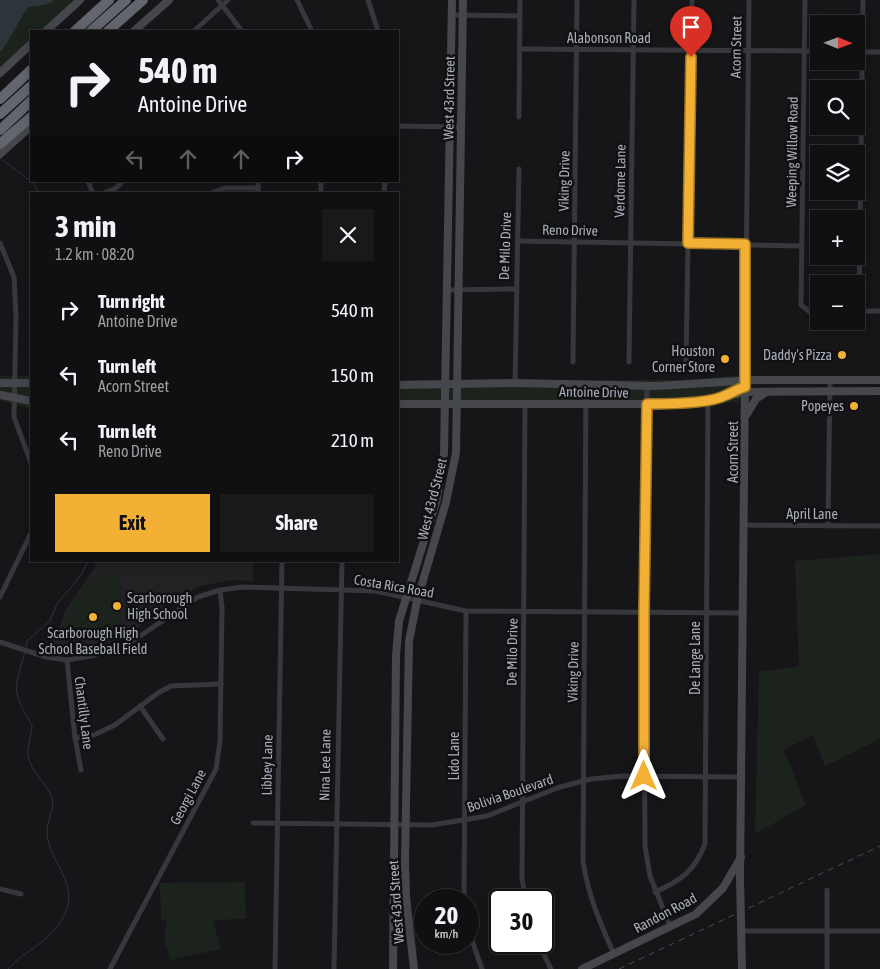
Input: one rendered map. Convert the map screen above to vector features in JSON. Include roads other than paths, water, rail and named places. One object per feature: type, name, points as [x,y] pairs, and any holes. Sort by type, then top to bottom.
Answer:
[{"type":"highway","points":[[75,30],[109,0]]},
{"type":"highway","points":[[92,30],[126,0]]},
{"type":"highway","points":[[109,30],[143,0]]},
{"type":"highway","points":[[0,99],[30,71]]},
{"type":"highway","points":[[0,114],[30,87]]},
{"type":"highway","points":[[0,130],[30,102]]},
{"type":"highway","points":[[2,148],[30,118]]},
{"type":"main road","points":[[47,30],[80,0]]},
{"type":"main road","points":[[135,30],[169,0]]},
{"type":"main road","name":"West 43rd Street","points":[[393,969],[396,706],[399,621],[437,499],[444,453],[452,0]]},
{"type":"main road","name":"West 43rd Street","points":[[414,969],[406,897],[409,641],[417,601],[446,502],[456,453],[463,0]]},
{"type":"main road","points":[[0,73],[30,45]]},
{"type":"main road","points":[[2,148],[30,127]]},
{"type":"main road","points":[[449,208],[460,208]]},
{"type":"main road","name":"Antoine Drive","points":[[399,404],[647,404],[708,399],[724,396],[745,387],[780,380],[880,380]]},
{"type":"main road","points":[[0,383],[30,383]]},
{"type":"main road","name":"Antoine Drive","points":[[399,385],[515,383],[745,387],[767,391],[880,391]]},
{"type":"main road","name":"Acorn Street","points":[[742,969],[741,857],[745,387]]},
{"type":"main road","points":[[745,418],[751,405],[767,391]]},
{"type":"main road","points":[[0,395],[30,401]]},
{"type":"main road","points":[[437,499],[446,502]]},
{"type":"main road","points":[[396,706],[407,706]]},
{"type":"main road","name":"Randon Road","points":[[582,969],[696,914],[712,901],[723,888],[741,857]]},
{"type":"main road","points":[[394,897],[406,897]]},
{"type":"street","points":[[218,0],[241,30]]},
{"type":"street","points":[[195,30],[228,0]]},
{"type":"street","points":[[297,0],[312,30]]},
{"type":"street","points":[[368,0],[378,30]]},
{"type":"street","points":[[519,118],[520,0]]},
{"type":"street","name":"Viking Drive","points":[[573,362],[577,0]]},
{"type":"street","name":"Verdome Lane","points":[[629,362],[634,0]]},
{"type":"street","points":[[686,364],[692,0]]},
{"type":"street","name":"Acorn Street","points":[[745,387],[749,0]]},
{"type":"street","name":"Weeping Willow Road","points":[[805,0],[801,305],[810,312]]},
{"type":"street","points":[[862,15],[863,0]]},
{"type":"street","points":[[452,15],[520,16]]},
{"type":"street","name":"Alabonson Road","points":[[519,49],[810,51]]},
{"type":"street","points":[[865,52],[880,52]]},
{"type":"street","points":[[858,275],[859,70]]},
{"type":"street","points":[[399,126],[461,127]]},
{"type":"street","name":"De Milo Drive","points":[[515,383],[518,169]]},
{"type":"street","points":[[106,192],[116,188],[123,182]]},
{"type":"street","points":[[214,192],[225,188],[258,191]]},
{"type":"street","name":"Reno Drive","points":[[517,241],[802,246]]},
{"type":"street","points":[[0,243],[14,277],[16,315],[14,416],[30,460]]},
{"type":"street","points":[[448,290],[515,289]]},
{"type":"street","points":[[865,311],[880,311]]},
{"type":"street","points":[[828,526],[830,380]]},
{"type":"street","name":"Viking Drive","points":[[586,384],[584,861],[587,888],[599,922],[614,954]]},
{"type":"street","points":[[647,386],[644,612],[644,846],[656,892],[670,926]]},
{"type":"street","name":"De Lange Lane","points":[[656,892],[677,882],[691,871],[699,859],[705,844],[708,399]]},
{"type":"street","name":"De Milo Drive","points":[[524,889],[522,878],[522,801],[525,404]]},
{"type":"street","name":"April Lane","points":[[745,525],[880,526]]},
{"type":"street","points":[[0,597],[30,535]]},
{"type":"street","name":"Libbey Lane","points":[[275,969],[282,562]]},
{"type":"street","name":"Nina Lee Lane","points":[[334,969],[342,562]]},
{"type":"street","name":"Costa Rica Road","points":[[0,642],[67,660],[118,649],[187,603],[220,590],[244,587],[340,588],[376,591],[466,611],[744,612]]},
{"type":"street","name":"Georgi Lane","points":[[110,969],[216,769],[220,741],[222,607],[220,590]]},
{"type":"street","name":"Lido Lane","points":[[464,889],[466,611]]},
{"type":"street","name":"Chantilly Lane","points":[[67,660],[75,738],[81,770]]},
{"type":"street","points":[[75,738],[94,735],[115,724],[171,686],[221,684]]},
{"type":"street","points":[[140,706],[164,739]]},
{"type":"street","name":"Bolivia Boulevard","points":[[253,822],[432,825],[487,816],[522,801],[584,780],[606,777],[644,776],[743,777]]},
{"type":"street","points":[[0,889],[21,894]]},
{"type":"street","points":[[827,890],[827,969]]},
{"type":"street","points":[[742,931],[880,931]]},
{"type":"street","points":[[477,954],[482,969]]},
{"type":"street","points":[[544,954],[551,969]]},
{"type":"waterway","points":[[0,158],[30,181]]},
{"type":"waterway","points":[[32,182],[39,192]]},
{"type":"waterway","points":[[26,648],[27,641],[50,621],[57,604],[81,575],[88,562]]},
{"type":"waterway","points":[[8,969],[58,926],[68,906],[69,894],[67,884],[49,843],[47,832],[53,802],[52,798],[29,761],[28,748],[32,725],[16,690],[18,675],[25,652]]},
{"type":"railway","points":[[619,969],[880,846]]},
{"type":"place","name":"Daddy's Pizza","points":[[842,355]]},
{"type":"place","name":"Houston Corner Store","points":[[725,359]]},
{"type":"place","name":"Popeyes","points":[[854,406]]},
{"type":"place","name":"Scarborough High School","points":[[117,606]]},
{"type":"place","name":"Scarborough High School Baseball Field","points":[[93,617]]}]
